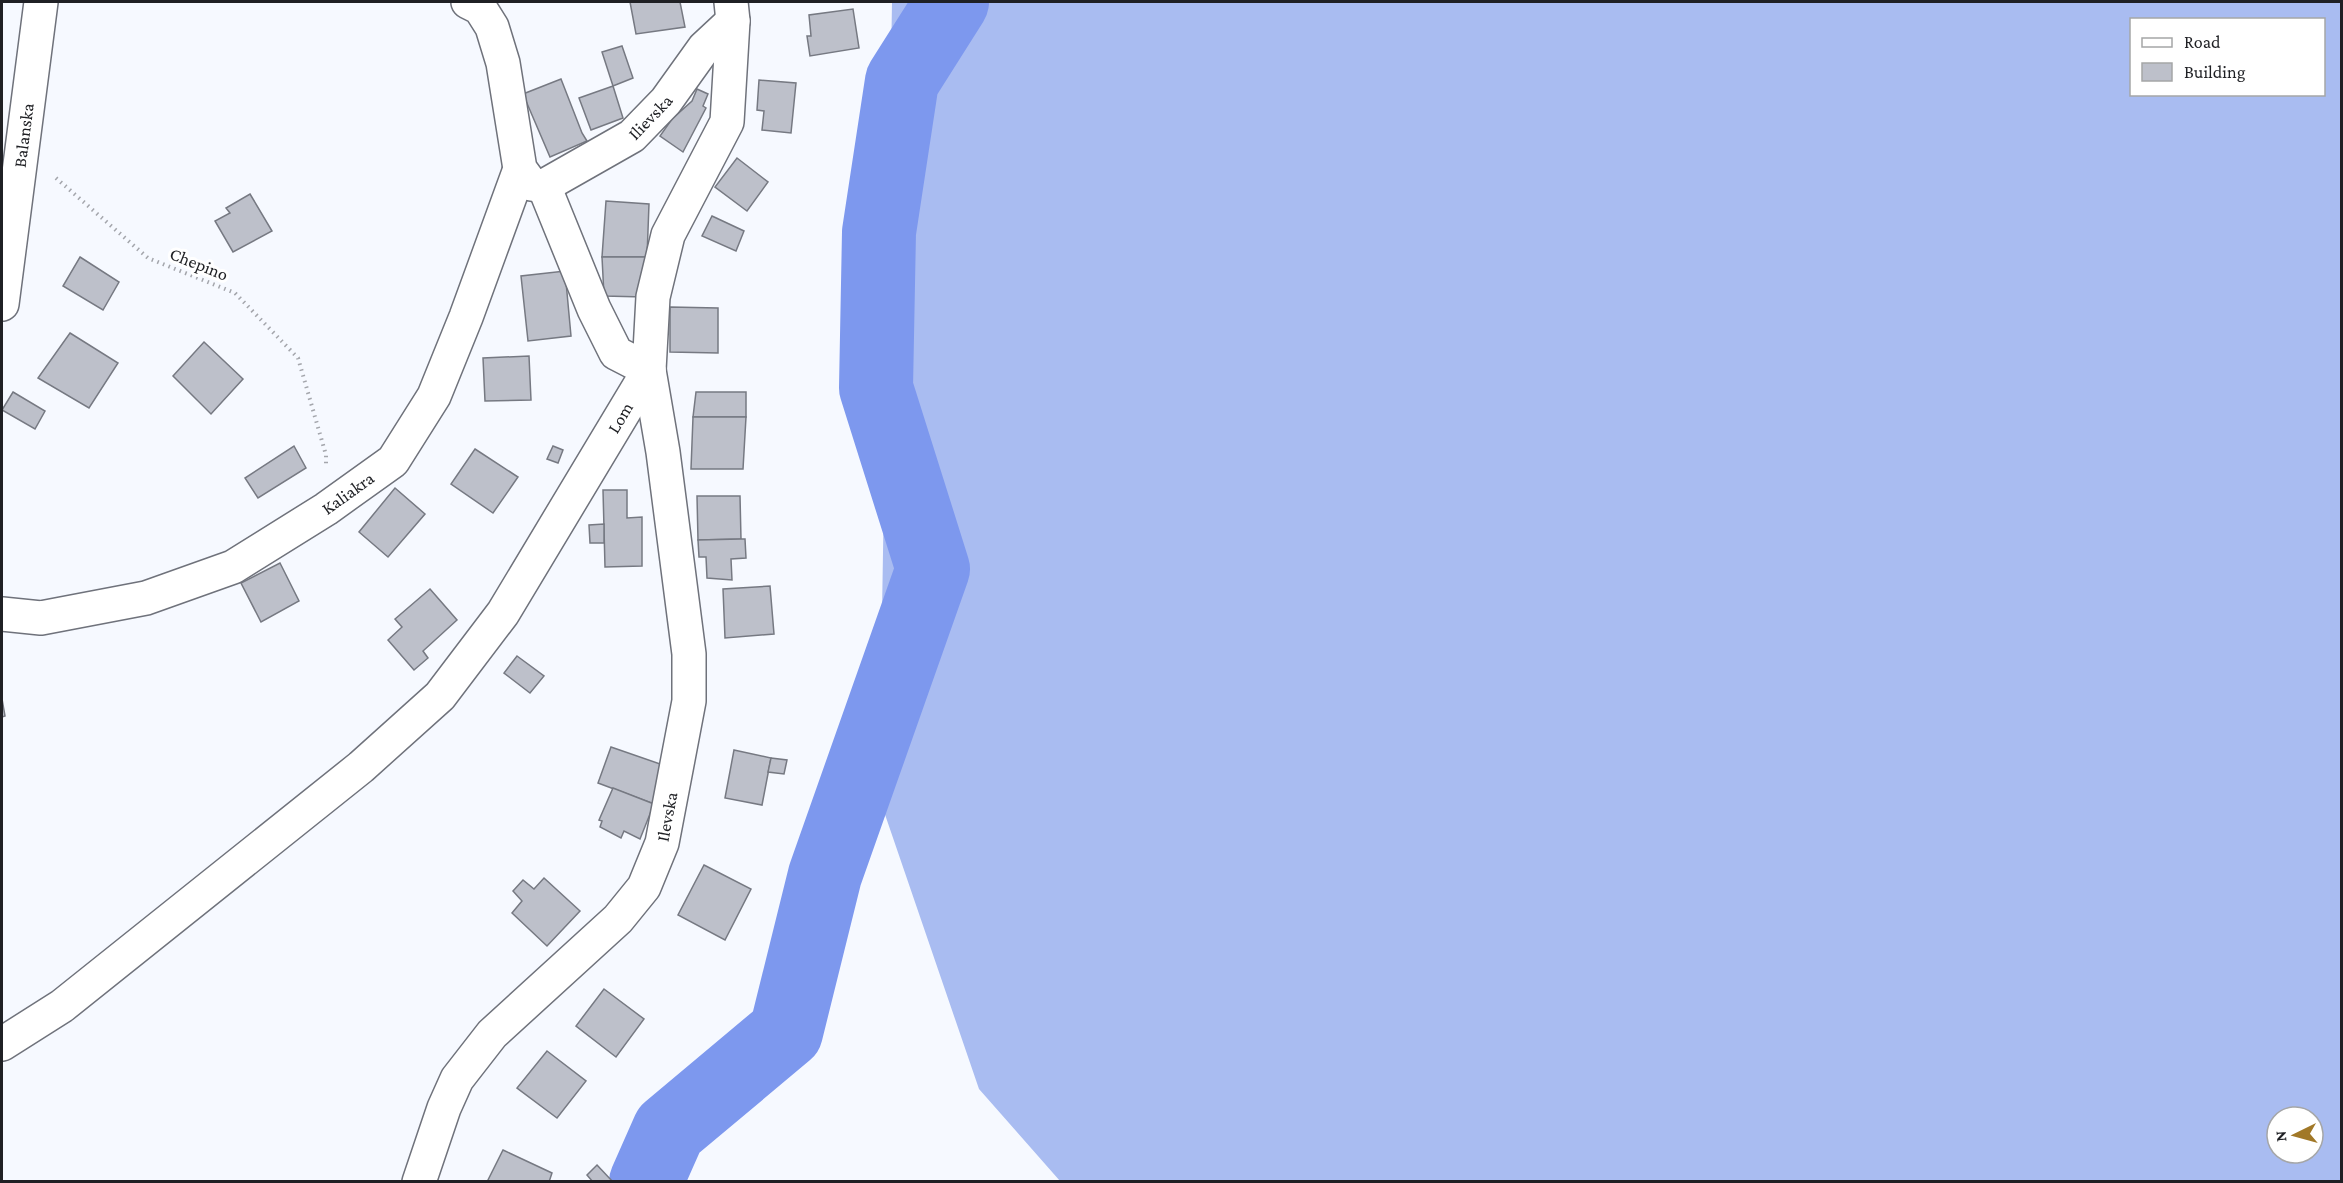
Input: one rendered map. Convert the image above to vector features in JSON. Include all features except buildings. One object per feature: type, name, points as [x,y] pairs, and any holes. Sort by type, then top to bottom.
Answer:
[{"type":"street","name":"Balanska","points":[[2,304],[41,2]]},
{"type":"street","points":[[468,2],[480,8],[492,27],[532,177],[594,309],[616,353],[649,370]]},
{"type":"street","name":"Ilievska","points":[[532,177],[632,136],[666,101],[730,8]]},
{"type":"street","name":"Lom","points":[[2,1044],[62,1006],[361,767],[440,696],[503,613],[649,370],[652,297],[668,235],[727,122],[730,8]]},
{"type":"street","name":"Kaliakra","points":[[2,614],[42,618],[146,598],[233,567],[326,508],[393,461],[434,396],[466,316],[532,177]]},
{"type":"street","name":"Ilevska","points":[[419,1182],[444,1108],[458,1079],[492,1034],[618,919],[644,887],[662,843],[689,701],[689,654],[663,452],[649,370]]},
{"type":"path","name":"Chepino","points":[[22,148],[148,258],[235,293],[298,358],[326,455],[326,508]]},
{"type":"shaded area","points":[[892,2],[2341,2],[2341,1181],[1060,1181],[979,1089],[879,797]]},
{"type":"waterway","points":[[646,1182],[669,1130],[786,1032],[825,875],[933,569],[876,388],[879,232],[902,81],[952,2]]}]
